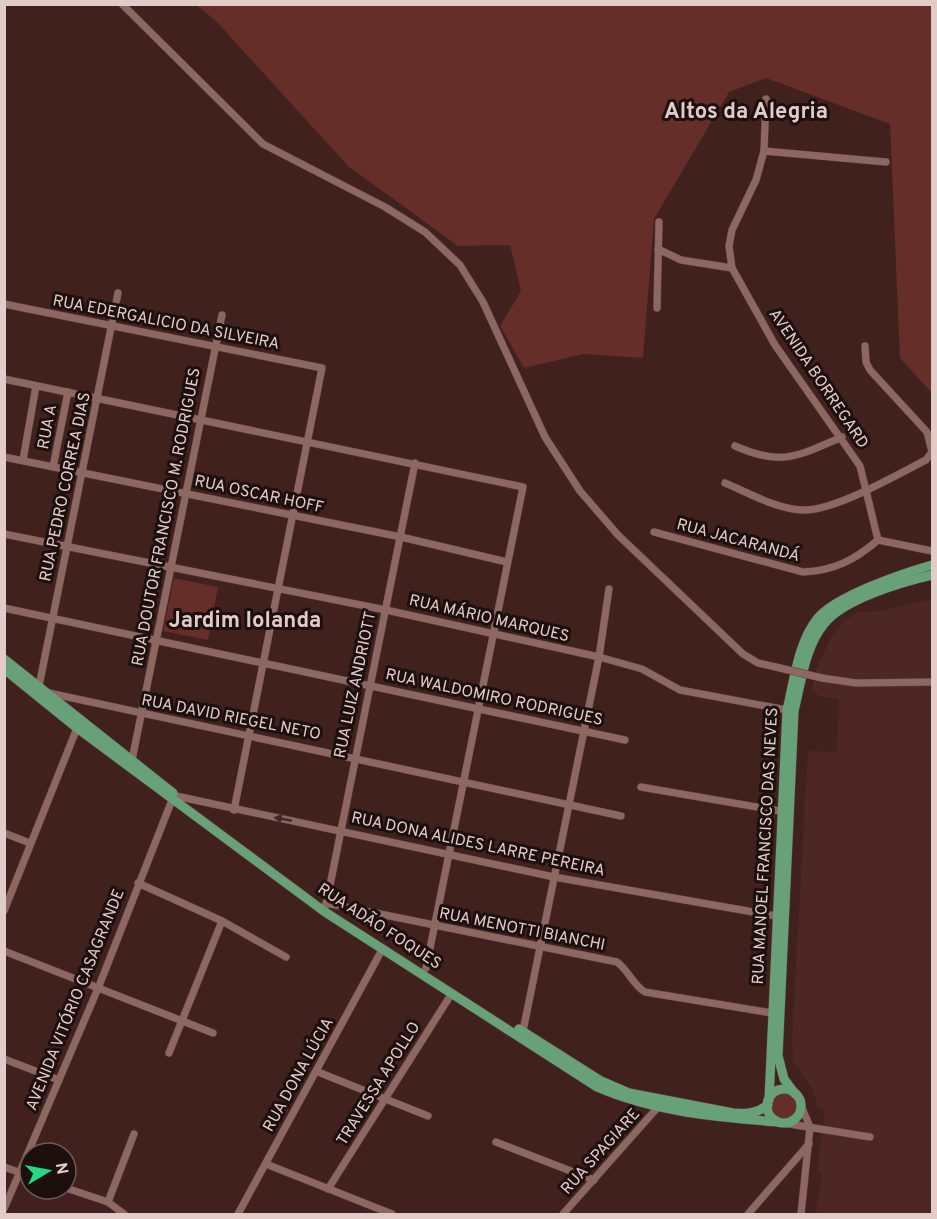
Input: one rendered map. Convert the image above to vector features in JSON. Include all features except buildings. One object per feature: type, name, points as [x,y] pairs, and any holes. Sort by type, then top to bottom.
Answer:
[{"type":"main road","name":"RUA MANOEL FRANCISCO DAS NEVES","points":[[768,1103],[780,811],[787,710],[798,665],[817,619],[850,595],[933,565]]},
{"type":"main road","name":"RUA MANOEL FRANCISCO DAS NEVES","points":[[795,1094],[784,1079],[778,1056],[794,711],[804,667],[816,636],[824,623],[836,613],[854,601],[933,574]]},
{"type":"main road","name":"RUA ADÃO FOQUES","points":[[4,659],[132,760],[174,798]]},
{"type":"main road","name":"RUA ADÃO FOQUES","points":[[4,669],[76,728],[383,948],[597,1087],[626,1100],[658,1107],[726,1118],[780,1122]]},
{"type":"main road","name":"RUA ADÃO FOQUES","points":[[326,907],[426,968],[601,1082],[629,1094],[733,1113],[760,1112],[768,1103]]},
{"type":"main road","points":[[780,1090],[795,1094],[800,1102],[797,1117],[780,1122],[770,1115],[768,1103],[780,1090]]},
{"type":"street","points":[[122,4],[263,144],[385,207],[425,232],[443,247],[460,265],[483,302],[545,437],[580,491],[618,535],[743,654],[758,663],[822,678],[856,683],[933,682]]},
{"type":"street","name":"AVENIDA BORREGARD","points":[[766,99],[764,151],[756,180],[732,230],[729,246],[732,268],[775,345],[842,437],[860,466],[868,489],[878,540]]},
{"type":"street","points":[[764,151],[886,162]]},
{"type":"street","points":[[657,308],[659,222]]},
{"type":"street","points":[[658,249],[681,260],[732,268]]},
{"type":"street","name":"RUA PEDRO CORREA DIAS","points":[[43,689],[52,618],[118,293]]},
{"type":"street","name":"RUA EDERGALICIO DA SILVEIRA","points":[[4,304],[322,368],[306,444]]},
{"type":"street","name":"RUA DOUTOR FRANCISCO M. RODRIGUES","points":[[132,760],[222,315]]},
{"type":"street","points":[[725,483],[774,504],[805,510],[822,507],[868,489],[926,460],[932,452],[927,432],[870,370],[866,362],[865,346]]},
{"type":"street","points":[[4,379],[306,444],[523,487],[426,968]]},
{"type":"street","points":[[23,460],[36,386]]},
{"type":"street","name":"RUA A","points":[[53,467],[68,392]]},
{"type":"street","points":[[735,446],[757,455],[785,459],[842,437]]},
{"type":"street","points":[[234,810],[306,444]]},
{"type":"street","name":"RUA OSCAR HOFF","points":[[4,457],[401,537],[507,562]]},
{"type":"street","name":"RUA LUIZ ANDRIOTT","points":[[326,907],[415,464]]},
{"type":"street","name":"RUA JACARANDÁ","points":[[654,532],[803,572],[821,572],[839,566],[859,556],[878,540]]},
{"type":"street","name":"RUA MÁRIO MARQUES","points":[[4,534],[386,610],[599,657],[642,669],[680,690],[787,710]]},
{"type":"street","points":[[878,540],[933,551]]},
{"type":"street","points":[[523,1031],[599,657],[609,589]]},
{"type":"street","name":"RUA WALDOMIRO RODRIGUES","points":[[4,608],[625,740]]},
{"type":"street","name":"RUA DAVID RIEGEL NETO","points":[[43,689],[142,714],[355,757],[621,816]]},
{"type":"street","points":[[4,911],[76,728]]},
{"type":"street","points":[[641,787],[780,811]]},
{"type":"street","name":"RUA DONA ALIDES LARRE PEREIRA","points":[[174,798],[554,877],[776,916]]},
{"type":"street","name":"AVENIDA VITÓRIO CASAGRANDE","points":[[32,1141],[99,986],[138,883],[174,798]]},
{"type":"street","points":[[4,833],[30,843]]},
{"type":"street","points":[[138,883],[222,921],[286,957]]},
{"type":"street","name":"RUA MENOTTI BIANCHI","points":[[326,907],[617,962],[625,968],[637,988],[645,992],[772,1013]]},
{"type":"street","points":[[169,1053],[222,921]]},
{"type":"street","name":"RUA DONA LÚCIA","points":[[238,1215],[318,1072],[383,948]]},
{"type":"street","points":[[4,951],[99,986],[213,1034]]},
{"type":"street","name":"TRAVESSA APOLLO","points":[[327,1189],[452,993]]},
{"type":"street","points":[[4,1059],[59,1080]]},
{"type":"street","points":[[318,1072],[428,1116]]},
{"type":"street","points":[[800,1102],[810,1127],[801,1215]]},
{"type":"street","name":"RUA SPAGIARE","points":[[563,1215],[658,1107]]},
{"type":"street","name":"RUA ADÃO FOQUES","points":[[780,1122],[870,1137]]},
{"type":"street","points":[[108,1202],[134,1134]]},
{"type":"street","points":[[496,1142],[594,1180]]},
{"type":"street","points":[[748,1215],[810,1144]]},
{"type":"street","points":[[266,1164],[391,1214]]},
{"type":"street","name":"AVENIDA VITÓRIO CASAGRANDE","points":[[4,1209],[18,1174]]},
{"type":"street","points":[[78,1192],[108,1202],[124,1214]]},
{"type":"shaded area","points":[[196,5],[932,5],[932,393],[900,358],[890,124],[766,78],[729,92],[654,219],[643,358],[583,354],[524,368],[500,326],[521,291],[510,245],[458,246],[348,166],[216,21]]},
{"type":"shaded area","points":[[174,578],[218,587],[208,640],[163,631]]},
{"type":"shaded area","points":[[932,599],[932,1214],[816,1214],[822,1174],[817,1171],[825,1111],[818,1108],[812,1089],[793,1061],[792,1036],[808,751],[837,752],[839,699],[819,696],[812,689],[817,668],[831,637],[844,621],[858,612],[879,611]]},
{"type":"shaded area","points":[[785,1093],[794,1097],[798,1106],[794,1115],[785,1119],[776,1115],[772,1106],[776,1097]]},
{"type":"district","name":"Altos da Alegria","points":[[746,112]]},
{"type":"district","name":"Jardim Iolanda","points":[[245,621]]}]
